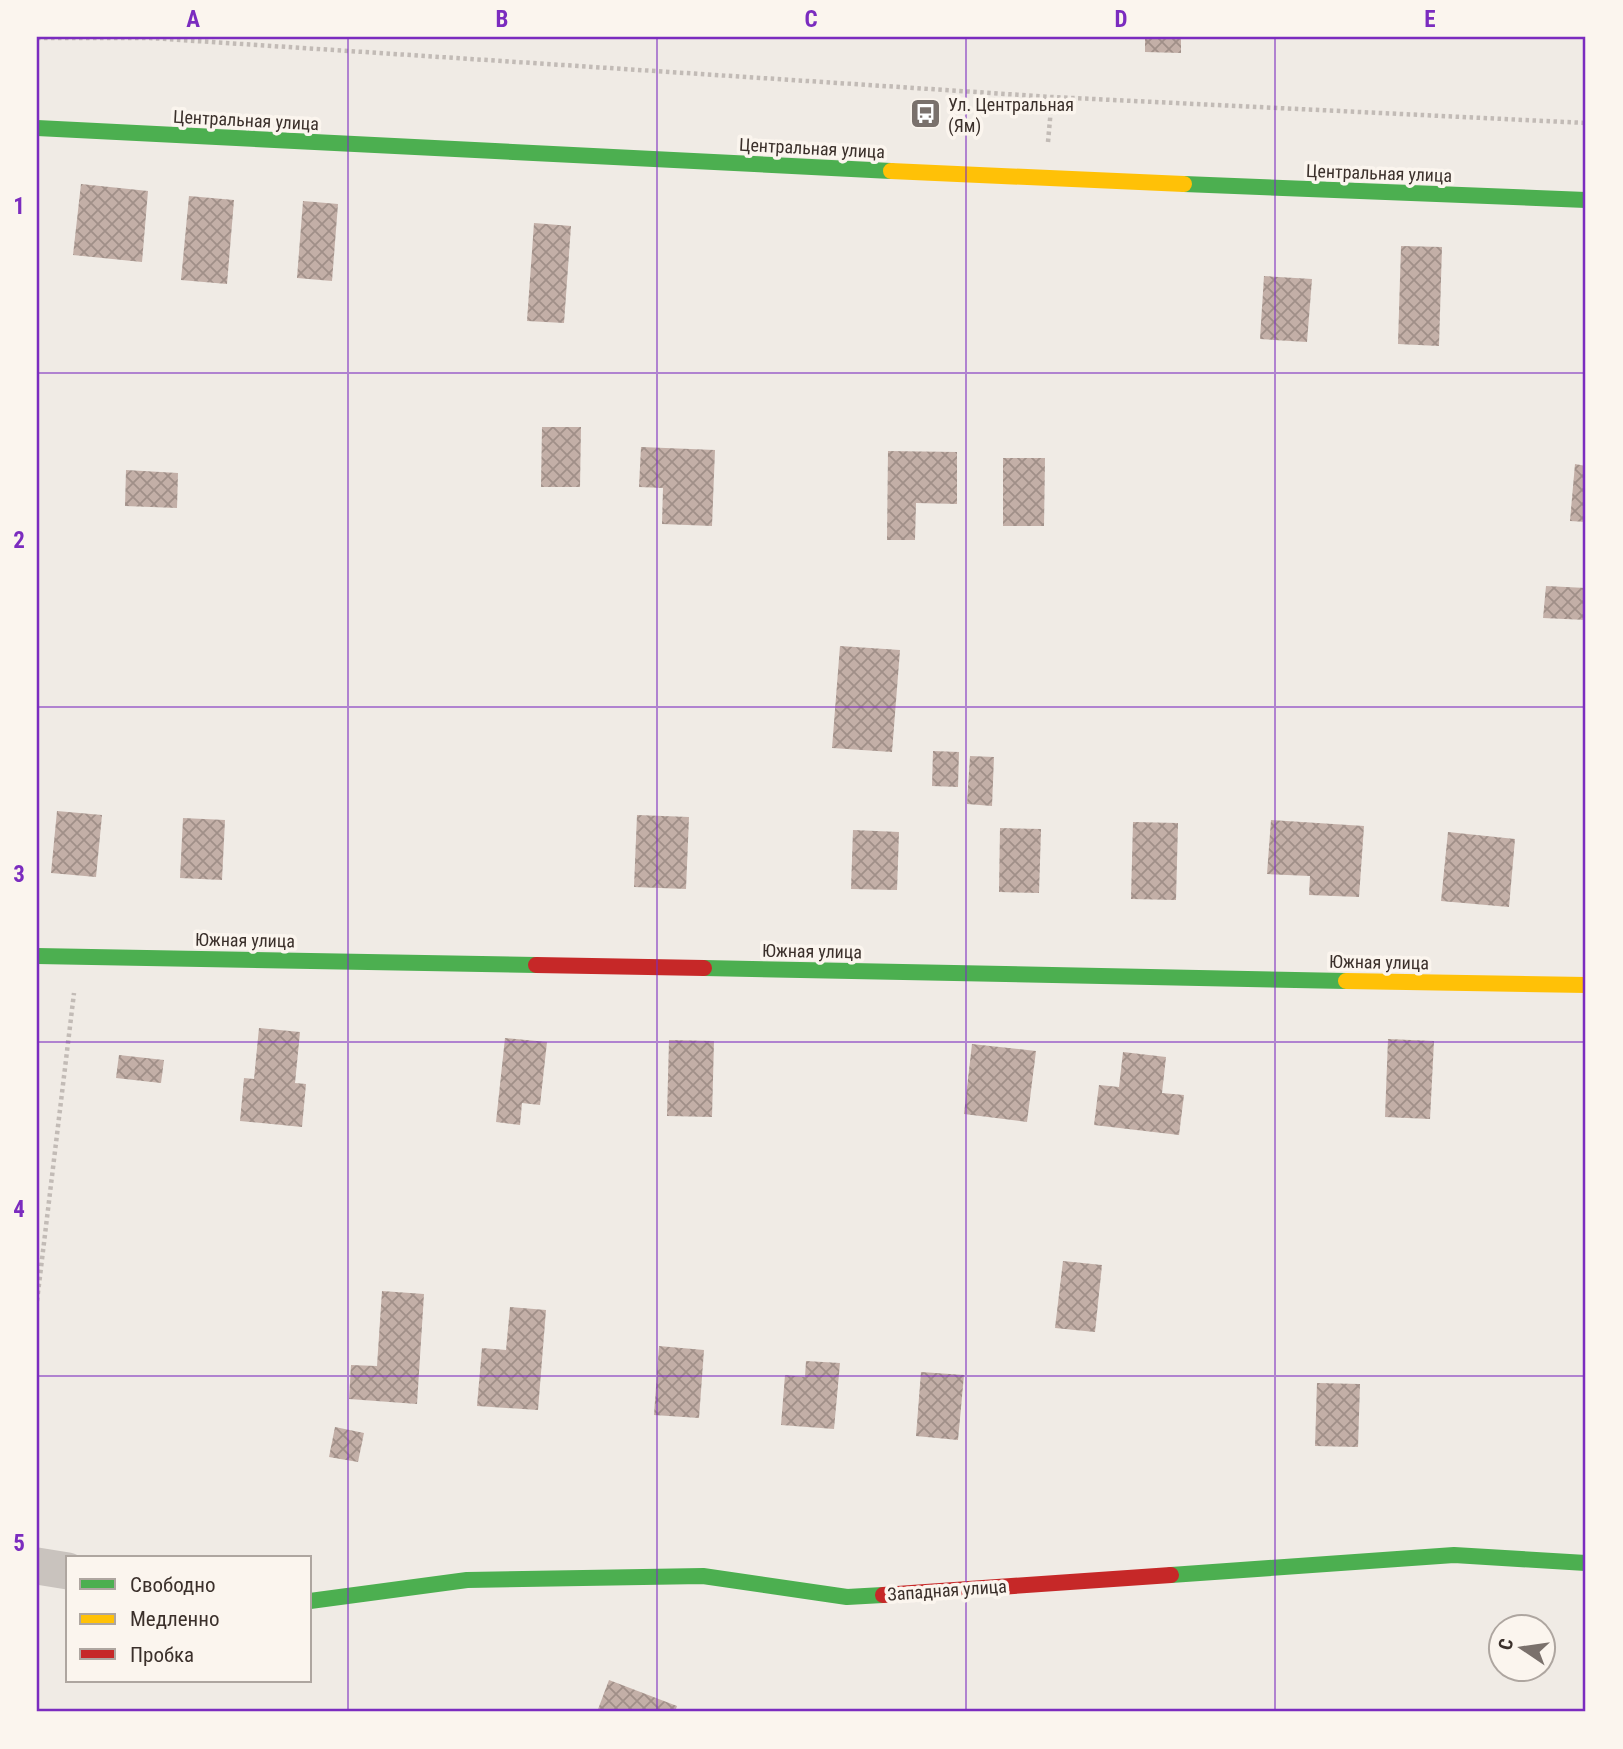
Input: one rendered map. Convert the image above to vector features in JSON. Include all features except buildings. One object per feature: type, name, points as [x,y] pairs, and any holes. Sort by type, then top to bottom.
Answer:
[{"type":"street","name":"Центральная улица","points":[[37,128],[1045,179],[1586,200]]},
{"type":"street","name":"Южная улица","points":[[37,956],[1586,985]]},
{"type":"street","name":"Западная улица","points":[[312,1601],[467,1580],[703,1576],[847,1597],[1454,1555],[1586,1563]]},
{"type":"street","points":[[37,1566],[66,1571]]},
{"type":"path","points":[[37,38],[150,38],[1052,97],[1586,123]]},
{"type":"path","points":[[37,1301],[78,957]]},
{"type":"traffic: fast","points":[[37,128],[891,171]]},
{"type":"traffic: fast","points":[[1184,184],[1586,200]]},
{"type":"traffic: fast","points":[[37,956],[536,965]]},
{"type":"traffic: fast","points":[[704,968],[1346,981]]},
{"type":"traffic: fast","points":[[1171,1575],[1454,1555],[1586,1563]]},
{"type":"traffic: fast","points":[[312,1601],[467,1580],[703,1576],[847,1597],[883,1595]]},
{"type":"traffic: slow","points":[[891,171],[1184,184]]},
{"type":"traffic: slow","points":[[1346,981],[1586,985]]},
{"type":"traffic: jam","points":[[536,965],[704,968]]},
{"type":"traffic: jam","points":[[883,1595],[1171,1575]]},
{"type":"place","name":"Ул. Центральная (Ям)","points":[[925,114]]}]
